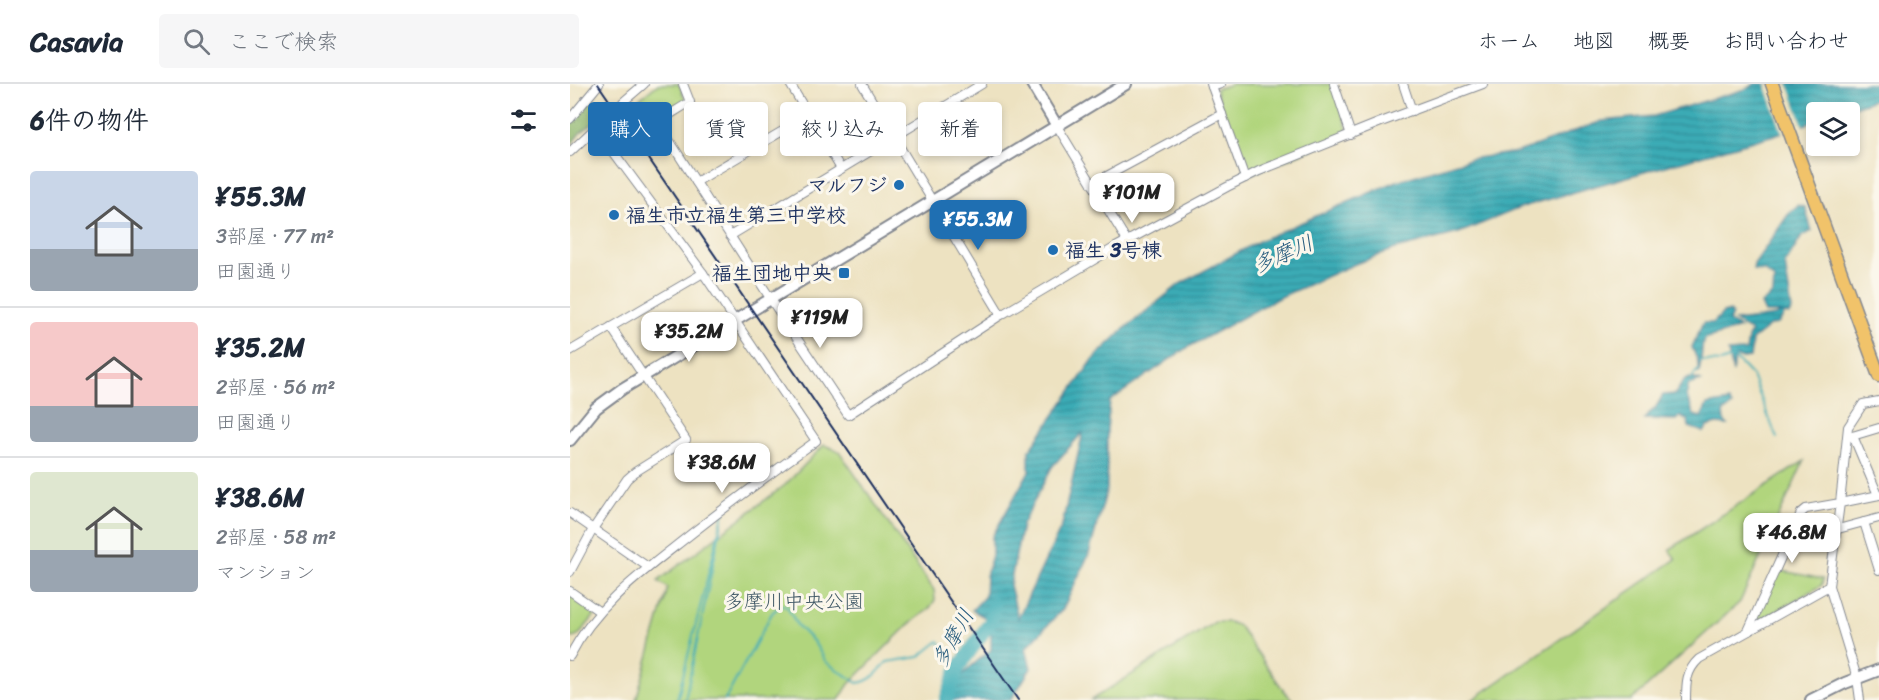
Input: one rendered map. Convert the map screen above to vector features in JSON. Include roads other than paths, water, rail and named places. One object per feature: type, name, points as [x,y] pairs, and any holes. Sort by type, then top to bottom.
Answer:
[{"type":"main road","points":[[1772,84],[1879,376]]},
{"type":"main road","points":[[1780,84],[1879,356]]},
{"type":"street","points":[[570,119],[600,84]]},
{"type":"street","points":[[623,102],[644,84]]},
{"type":"street","points":[[683,84],[690,102],[664,118],[659,124],[770,298],[849,415],[1001,315],[1126,241],[1245,178],[1484,84]]},
{"type":"street","points":[[790,84],[800,102]]},
{"type":"street","points":[[862,84],[873,102]]},
{"type":"street","points":[[906,130],[982,84]]},
{"type":"street","points":[[1032,84],[1126,241]]},
{"type":"street","points":[[570,440],[596,408],[622,389],[1126,84]]},
{"type":"street","points":[[1221,84],[1212,85],[1245,178]]},
{"type":"street","points":[[1334,84],[1351,135]]},
{"type":"street","points":[[1403,84],[1412,111]]},
{"type":"street","points":[[1092,184],[1222,114]]},
{"type":"street","points":[[696,182],[780,132]]},
{"type":"street","points":[[570,152],[588,135]]},
{"type":"street","points":[[570,656],[573,641],[648,567],[816,441],[703,273],[617,156]]},
{"type":"street","points":[[833,156],[841,169]]},
{"type":"street","points":[[730,236],[863,156]]},
{"type":"street","points":[[905,156],[1001,315]]},
{"type":"street","points":[[570,351],[703,273]]},
{"type":"street","points":[[570,572],[593,529],[627,479],[686,440],[611,327]]},
{"type":"street","points":[[1860,700],[1857,678],[1829,586],[1850,437],[1849,424],[1863,404],[1879,402]]},
{"type":"street","points":[[1850,437],[1879,428]]},
{"type":"street","points":[[1748,631],[1801,513],[1806,509],[1879,495],[1850,437]]},
{"type":"street","points":[[570,513],[648,567]]},
{"type":"street","points":[[1838,529],[1879,518]]},
{"type":"street","points":[[1864,522],[1879,570]]},
{"type":"street","points":[[1686,700],[1686,680],[1693,665],[1699,659],[1829,586]]},
{"type":"street","points":[[570,591],[600,612]]},
{"type":"street","points":[[1811,700],[1879,670]]},
{"type":"water","points":[[1755,84],[1879,84],[1879,98],[1860,105],[1860,102],[1806,102],[1806,124],[1522,207],[1459,233],[1395,249],[1355,264],[1278,298],[1185,349],[1110,401],[1107,430],[1107,489],[1089,554],[1063,609],[1026,648],[1031,668],[1011,700],[946,700],[959,678],[991,650],[991,621],[972,610],[985,596],[986,576],[992,555],[992,537],[1029,471],[1029,451],[1095,357],[1124,329],[1180,284],[1261,240],[1397,181],[1470,159],[1518,152],[1602,121],[1654,116],[1746,89]],"holes":[[[1083,432],[1062,525],[1018,618],[1010,585],[1022,525],[1052,467]]]},
{"type":"water","points":[[1798,205],[1805,207],[1812,231],[1802,236],[1785,264],[1792,310],[1789,315],[1785,314],[1778,324],[1771,325],[1752,340],[1750,358],[1743,359],[1735,356],[1733,373],[1728,352],[1746,351],[1751,332],[1735,321],[1782,313],[1765,313],[1761,304],[1773,294],[1774,279],[1765,271],[1753,270],[1754,264],[1790,212]]},
{"type":"water","points":[[1730,311],[1732,314],[1729,322],[1740,328],[1704,339],[1698,374],[1698,362],[1692,347],[1703,323],[1713,323],[1723,313]]},
{"type":"water","points":[[1692,378],[1701,381],[1688,385],[1687,397],[1694,415],[1701,417],[1707,405],[1729,401],[1732,406],[1723,413],[1724,421],[1728,425],[1716,424],[1707,427],[1704,432],[1689,427],[1688,421],[1680,416],[1676,420],[1644,419],[1656,407],[1663,395],[1675,394],[1685,379]]},
{"type":"waterway","points":[[1701,361],[1721,362],[1734,357],[1752,376],[1777,438]]},
{"type":"waterway","points":[[1692,378],[1698,369]]},
{"type":"waterway","points":[[677,700],[724,511]]},
{"type":"waterway","points":[[685,700],[724,511]]},
{"type":"waterway","name":"多摩川","points":[[946,700],[957,670],[991,621],[994,604]]},
{"type":"waterway","points":[[725,700],[772,613],[781,605],[787,606],[797,625],[814,642],[826,662],[857,683],[871,678],[887,662],[919,657],[939,641],[957,670]]},
{"type":"railway","points":[[598,84],[1018,700]]},
{"type":"place","name":"マルフジ","points":[[899,185]]},
{"type":"place","name":"福生市立福生第三中学校","points":[[614,215]]},
{"type":"place","name":"福生 3号棟","points":[[1053,250]]},
{"type":"place","name":"福生団地中央","points":[[844,273]]},
{"type":"park label","name":"多摩川中央公園","points":[[794,601]]}]
